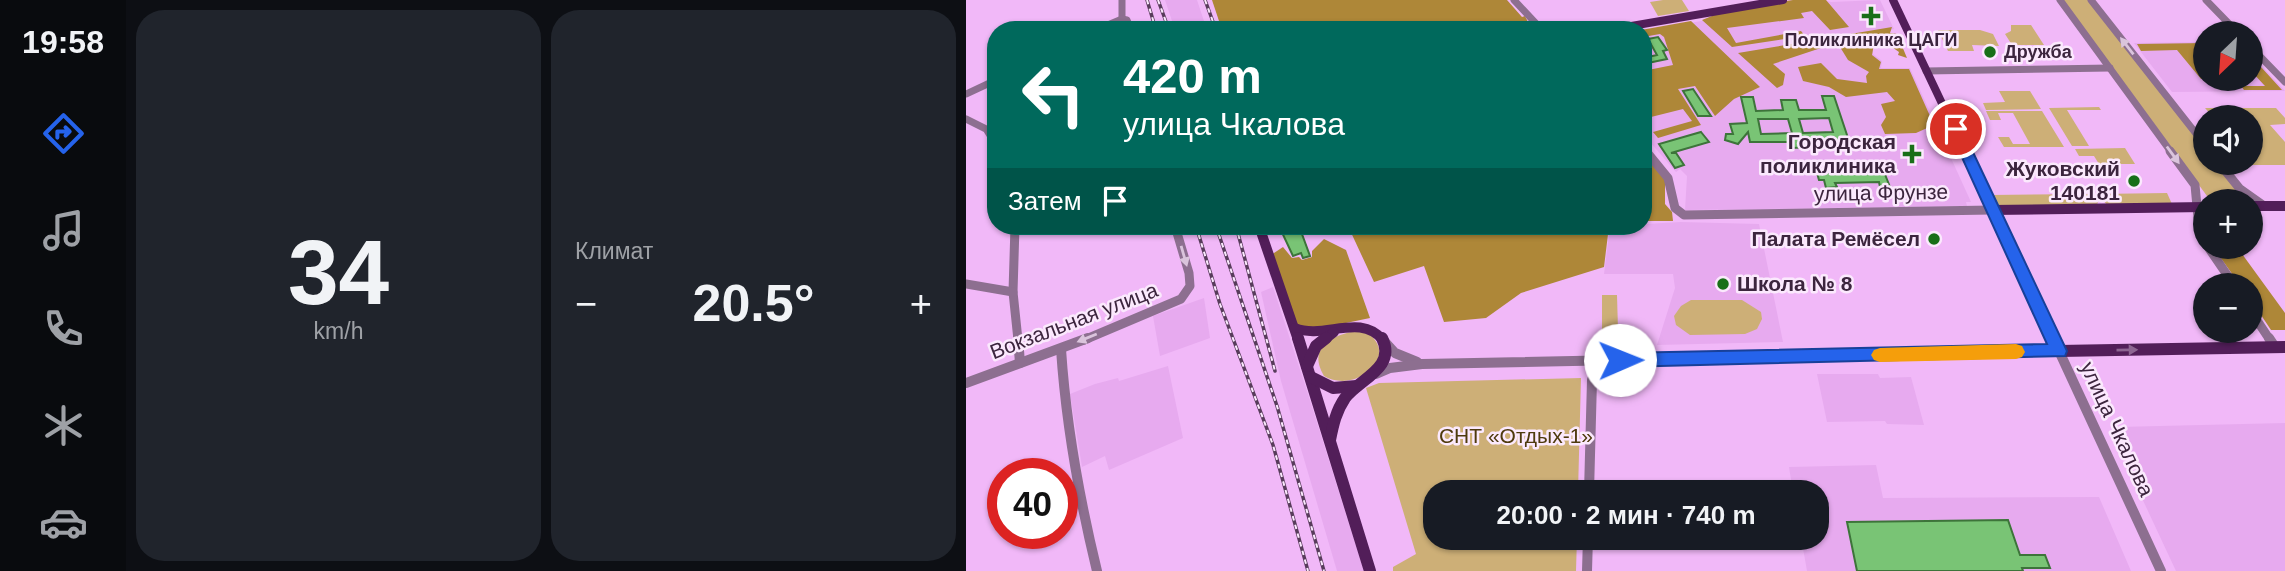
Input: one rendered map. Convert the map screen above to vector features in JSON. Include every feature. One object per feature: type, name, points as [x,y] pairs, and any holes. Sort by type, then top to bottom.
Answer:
[{"type":"main road","points":[[1652,22],[1783,0]]},
{"type":"main road","name":"улица Чкалова","points":[[1893,0],[2059,351]]},
{"type":"main road","points":[[2264,206],[2285,206]]},
{"type":"main road","name":"улица Фрунзе","points":[[1992,210],[2193,207]]},
{"type":"main road","points":[[1262,235],[1295,328],[1370,571]]},
{"type":"main road","points":[[1295,328],[1314,333],[1363,326],[1372,329],[1382,339],[1386,348],[1384,360],[1371,376],[1342,402],[1330,442]]},
{"type":"main road","points":[[1309,372],[1316,346],[1323,338],[1343,328]]},
{"type":"main road","points":[[2059,351],[2280,347]]},
{"type":"main road","points":[[1309,372],[1322,386],[1336,389],[1357,386]]},
{"type":"street","points":[[1122,0],[1122,19]]},
{"type":"street","points":[[1514,0],[1534,21]]},
{"type":"street","points":[[2060,0],[2196,189]]},
{"type":"street","points":[[2091,0],[2193,130]]},
{"type":"street","points":[[2206,0],[2226,21]]},
{"type":"street","points":[[1117,21],[1127,21]]},
{"type":"street","points":[[2263,59],[2285,82]]},
{"type":"street","points":[[1926,71],[2110,68]]},
{"type":"street","points":[[966,94],[987,84]]},
{"type":"street","points":[[966,119],[987,131]]},
{"type":"street","name":"улица Фрунзе","points":[[1652,158],[1665,172],[1675,208],[1684,215],[1992,210]]},
{"type":"street","points":[[2229,175],[2240,189],[2264,206]]},
{"type":"street","points":[[1015,235],[1013,292],[1020,363]]},
{"type":"street","points":[[1178,235],[1190,286]]},
{"type":"street","points":[[966,284],[1013,292]]},
{"type":"street","name":"Вокзальная улица","points":[[966,383],[1172,305],[1181,299],[1190,286]]},
{"type":"street","points":[[2263,326],[2280,347]]},
{"type":"street","points":[[1382,339],[1395,353],[1422,364]]},
{"type":"street","points":[[1061,349],[1065,406],[1078,492],[1097,571]]},
{"type":"street","points":[[1371,376],[1391,368],[1422,364],[2059,351]]},
{"type":"street","name":"улица Чкалова","points":[[2059,351],[2161,571]]},
{"type":"street","points":[[1589,480],[1592,380]]},
{"type":"street","points":[[1587,571],[1588,550]]},
{"type":"shaded area","points":[[1165,0],[1197,0],[1204,21],[1172,21]]},
{"type":"shaded area","points":[[1212,0],[1507,0],[1528,21],[1219,21]]},
{"type":"shaded area","points":[[1793,0],[1826,0],[1849,27],[1830,30],[1812,11],[1801,13],[1804,18],[1727,28],[1736,43],[1801,31],[1805,36],[1732,47],[1702,20],[1727,10]]},
{"type":"shaded area","points":[[1823,0],[1880,0],[1894,29],[1890,30],[1890,33],[1896,33],[1898,41],[1878,42],[1873,48],[1873,54],[1882,61],[1881,68],[1910,68],[1971,202],[1966,202],[1967,206],[1685,210],[1687,176],[1680,169],[1676,172],[1652,144],[1652,29]]},
{"type":"shaded area","points":[[1691,21],[1760,87],[1734,99],[1715,116],[1695,86],[1678,89],[1701,125],[1658,138],[1653,132],[1692,121],[1683,109],[1652,117],[1652,69],[1673,65],[1664,37],[1660,34],[1652,35],[1652,28]]},
{"type":"shaded area","points":[[1892,27],[1890,33],[1897,34],[1907,58],[1898,55],[1899,52],[1886,43],[1874,44],[1872,55],[1881,62],[1879,69],[1909,69],[1934,125],[1916,133],[1885,134],[1881,125],[1886,117],[1881,104],[1895,101],[1887,92],[1846,97],[1829,87],[1803,81],[1798,67],[1821,63],[1837,79],[1867,83],[1866,76],[1869,72],[1848,60],[1840,47],[1830,45],[1773,64],[1785,74],[1783,85],[1777,88],[1738,53]]},
{"type":"shaded area","points":[[2193,42],[2193,91],[2263,91],[2263,67],[2285,91],[2172,92],[2134,43]]},
{"type":"shaded area","points":[[2193,43],[2193,69],[2177,50],[2141,51],[2137,44]]},
{"type":"shaded area","points":[[2263,69],[2282,90],[2263,90]]},
{"type":"shaded area","points":[[1652,164],[1665,177],[1665,204],[1672,212],[1673,221],[1652,221]]},
{"type":"shaded area","name":"Школа № 8","points":[[1652,224],[1759,224],[1783,342],[1657,345],[1675,288],[1673,274],[1604,274],[1609,235],[1652,235]]},
{"type":"shaded area","points":[[1352,235],[1608,235],[1604,267],[1521,293],[1486,318],[1444,322],[1424,266],[1374,282]]},
{"type":"shaded area","points":[[1324,239],[1346,250],[1370,318],[1322,328],[1296,326],[1271,255],[1283,247],[1292,258],[1299,257],[1302,260],[1312,257],[1312,251]]},
{"type":"shaded area","points":[[2222,259],[2246,259],[2256,273],[2231,273]]},
{"type":"shaded area","points":[[2263,283],[2285,313],[2285,330],[2271,330],[2263,318]]},
{"type":"shaded area","points":[[1273,287],[1364,571],[1337,571],[1281,381],[1261,292]]},
{"type":"shaded area","points":[[1204,298],[1210,338],[1160,356],[1153,316]]},
{"type":"shaded area","points":[[1168,366],[1183,438],[1109,470],[1105,456],[1082,467],[1070,394],[1095,384],[1118,378],[1119,381]]},
{"type":"shaded area","points":[[1817,374],[1911,377],[1924,425],[1887,424],[1885,421],[1827,422]]},
{"type":"shaded area","points":[[2285,423],[2285,571],[2176,571],[2140,494],[2149,494],[2118,427]]},
{"type":"shaded area","points":[[1876,465],[1883,498],[2099,497],[2131,571],[1807,571],[1803,550],[1829,550],[1829,480],[1791,480],[1789,467]]},
{"type":"green space","points":[[1682,0],[1689,11],[1658,16],[1650,2]]},
{"type":"green space","points":[[2063,0],[2089,0],[2193,134],[2193,175],[2224,175],[2235,189],[2202,189]]},
{"type":"green space","points":[[2011,25],[2031,25],[2044,45],[2012,45],[2005,34],[2011,31]]},
{"type":"green space","points":[[1938,30],[1980,30],[1993,34],[1999,46],[1972,45],[1974,51],[1948,51]]},
{"type":"green space","points":[[1999,91],[2030,91],[2041,109],[1986,110],[1983,103],[2005,102]]},
{"type":"green space","points":[[2099,107],[2101,110],[2067,110],[2089,146],[2072,146],[2049,108]]},
{"type":"green space","points":[[2263,108],[2276,108],[2285,118],[2285,124],[2270,125],[2285,142],[2285,165],[2263,165]]},
{"type":"green space","points":[[1986,111],[2042,111],[2064,147],[2004,147],[1998,137],[2009,137],[2013,144],[2030,144],[2013,113],[1998,113],[2001,120],[1990,120]]},
{"type":"green space","points":[[2125,148],[2135,164],[2099,164],[2094,156],[2079,156],[2075,149]]},
{"type":"green space","points":[[2167,193],[2172,204],[2107,205],[2098,194]]},
{"type":"green space","points":[[2093,194],[2098,203],[2096,205],[2000,206],[1994,203],[1990,195]]},
{"type":"green space","points":[[1602,295],[1617,295],[1618,330],[1602,330]]},
{"type":"green space","points":[[1691,300],[1742,300],[1761,312],[1762,319],[1757,329],[1745,334],[1690,335],[1676,325],[1674,316],[1681,306]]},
{"type":"green space","points":[[1363,330],[1375,340],[1379,350],[1378,360],[1371,369],[1350,380],[1324,376],[1319,365],[1321,348],[1335,337]]},
{"type":"green space","name":"СНТ «Отдых-1»","points":[[1581,378],[1578,480],[1423,480],[1423,550],[1577,550],[1576,571],[1393,571],[1393,567],[1416,554],[1366,388],[1379,383]]},
{"type":"building","points":[[1658,37],[1667,50],[1663,51],[1667,59],[1652,62],[1652,56],[1657,55],[1652,46],[1652,38]]},
{"type":"building","points":[[1693,89],[1711,116],[1698,116],[1683,91]]},
{"type":"building","points":[[1822,96],[1834,96],[1849,141],[1807,141],[1809,147],[1793,148],[1792,142],[1750,142],[1748,132],[1738,144],[1725,140],[1726,134],[1733,134],[1730,124],[1747,123],[1741,97],[1753,97],[1756,111],[1783,110],[1781,100],[1796,100],[1799,110],[1826,110]],"holes":[[[1829,118],[1833,132],[1803,133],[1799,119]],[[1758,119],[1788,119],[1792,133],[1761,134]]]},
{"type":"building","points":[[1701,132],[1709,142],[1671,153],[1676,153],[1684,165],[1675,168],[1659,144]]},
{"type":"building","points":[[1884,172],[1890,187],[1880,187],[1879,182],[1835,183],[1837,187],[1826,188],[1824,180],[1819,180],[1817,173]]},
{"type":"building","points":[[1283,235],[1302,235],[1310,256],[1303,258],[1301,253],[1293,256]]},
{"type":"building","points":[[2008,520],[2020,555],[2045,555],[2050,568],[2022,568],[2023,571],[1857,571],[1847,522]]},
{"type":"railway","points":[[1147,0],[1153,21]]},
{"type":"railway","points":[[1158,0],[1166,21]]},
{"type":"railway","points":[[1205,0],[1213,21]]},
{"type":"railway","points":[[1199,235],[1220,304],[1273,445],[1308,571]]},
{"type":"railway","points":[[1219,235],[1277,406],[1324,571]]},
{"type":"railway","points":[[1238,235],[1275,371]]},
{"type":"slow traffic","points":[[1880,355],[2016,352]]},
{"type":"place","name":"Поликлиника ЦАГИ","points":[[1871,16]]},
{"type":"place","name":"Дружба","points":[[1990,52]]},
{"type":"place","name":"Городская поликлиника","points":[[1912,154]]},
{"type":"place","name":"Жуковский 140181","points":[[2134,181]]},
{"type":"place","name":"Палата Ремёсел","points":[[1934,239]]},
{"type":"place","name":"Школа № 8","points":[[1723,284]]},
{"type":"route","points":[[1620,360],[2059,351],[1956,129]]}]
